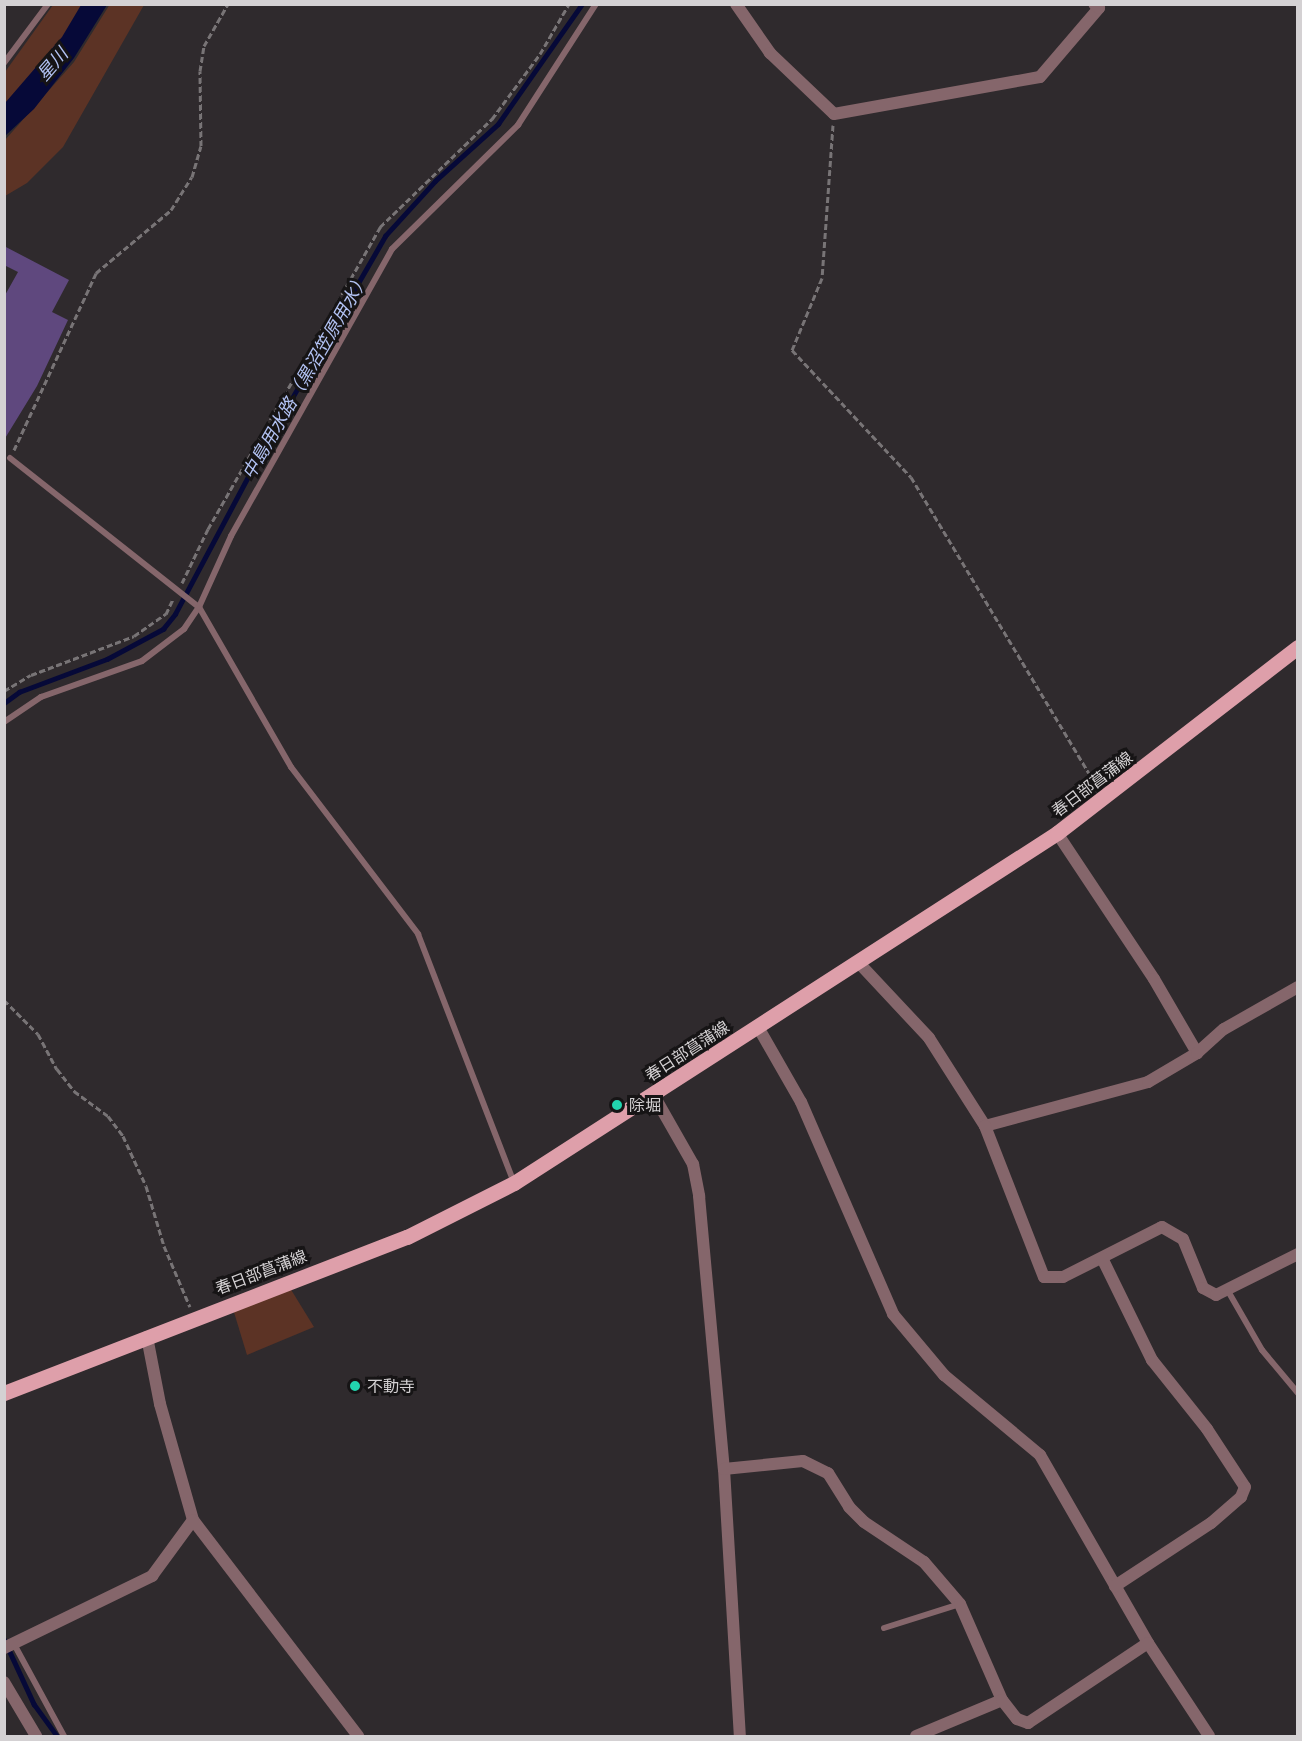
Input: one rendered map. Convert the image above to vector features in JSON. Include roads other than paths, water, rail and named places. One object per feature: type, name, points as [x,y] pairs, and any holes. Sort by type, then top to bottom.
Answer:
[{"type":"main road","name":"春日部菖蒲線","points":[[4,1393],[194,1317],[407,1237],[514,1183],[1057,832],[1105,799],[1298,647]]},
{"type":"street","points":[[736,4],[770,52],[834,114],[1040,77],[1099,8],[1094,4]]},
{"type":"street","points":[[1057,832],[1154,979],[1197,1053]]},
{"type":"street","points":[[858,962],[928,1038],[985,1126],[1044,1277],[1063,1277],[1162,1227],[1183,1239],[1203,1288],[1216,1295],[1298,1254]]},
{"type":"street","points":[[985,1126],[1148,1082],[1197,1053],[1224,1029],[1298,987]]},
{"type":"street","points":[[758,1027],[801,1102],[893,1314],[944,1376],[1040,1455],[1148,1643],[1209,1737]]},
{"type":"street","points":[[653,1094],[693,1164],[714,1334],[740,1737]]},
{"type":"street","points":[[1102,1258],[1152,1360],[1207,1429],[1245,1487],[1240,1497],[1211,1523],[1115,1586]]},
{"type":"street","points":[[147,1337],[160,1404],[193,1520],[358,1737]]},
{"type":"street","points":[[724,1469],[814,1463],[828,1473],[864,1522],[924,1562],[960,1604],[1002,1700],[1017,1719],[1028,1723],[1148,1643]]},
{"type":"street","points":[[10,1646],[152,1576],[193,1520]]},
{"type":"street","points":[[4,1682],[36,1737]]},
{"type":"street","points":[[916,1737],[1002,1700]]},
{"type":"lane","points":[[4,63],[48,4]]},
{"type":"lane","points":[[4,722],[40,698],[142,661],[178,635],[197,605],[231,536],[392,249],[518,124],[596,4]]},
{"type":"lane","points":[[10,458],[177,595],[197,605],[291,767],[418,934],[514,1183]]},
{"type":"lane","points":[[1228,1291],[1262,1350],[1298,1394]]},
{"type":"lane","points":[[885,1628],[960,1604]]},
{"type":"lane","points":[[10,1646],[64,1737]]},
{"type":"water","name":"星川","points":[[81,5],[107,5],[74,58],[34,109],[5,136],[5,103],[62,37]]},
{"type":"waterway","name":"中島用水路（黒沼笠原用水）","points":[[4,703],[19,692],[107,659],[163,629],[175,614],[265,445],[385,236],[435,181],[498,124],[582,4]]},
{"type":"waterway","points":[[4,1639],[34,1704],[57,1736]]},
{"type":"place","name":"除堀","points":[[617,1105]]},
{"type":"place","name":"不動寺","points":[[355,1386]]}]
